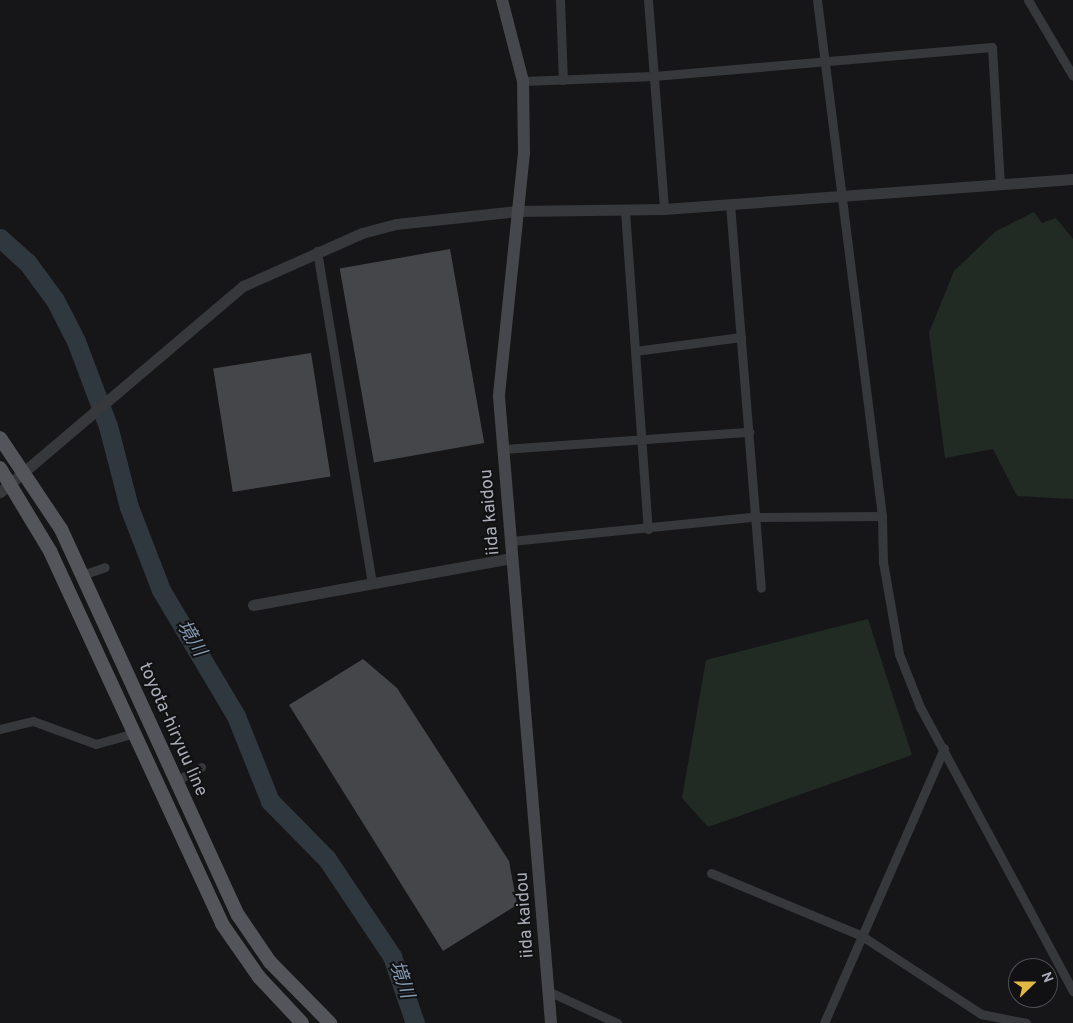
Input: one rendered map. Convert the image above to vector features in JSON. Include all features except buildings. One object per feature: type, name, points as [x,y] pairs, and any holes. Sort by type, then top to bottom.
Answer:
[{"type":"main road","name":"iida kaidou","points":[[502,0],[523,81],[524,153],[501,342],[503,449],[550,992],[551,1023]]},
{"type":"main road","name":"toyota-hiryuu line","points":[[0,438],[61,529],[174,782],[238,914],[270,962],[330,1023]]},
{"type":"main road","points":[[0,468],[11,483],[50,551],[132,734],[222,924],[259,977],[302,1023]]},
{"type":"street","points":[[560,0],[563,80]]},
{"type":"street","points":[[648,0],[664,209]]},
{"type":"street","points":[[817,0],[840,197],[882,516],[884,562],[899,654],[911,689],[1073,991]]},
{"type":"street","points":[[1028,0],[1073,76]]},
{"type":"street","points":[[523,81],[654,76],[825,59],[992,47],[1000,185]]},
{"type":"street","points":[[0,492],[243,286],[317,251],[396,224],[517,212],[664,209],[1073,179]]},
{"type":"street","points":[[730,204],[757,518],[761,588]]},
{"type":"street","points":[[625,210],[648,529]]},
{"type":"street","points":[[317,251],[372,582]]},
{"type":"street","points":[[635,351],[741,337]]},
{"type":"street","points":[[503,449],[749,432]]},
{"type":"street","points":[[511,541],[757,518],[882,516]]},
{"type":"street","points":[[252,605],[512,558]]},
{"type":"street","points":[[82,575],[105,566]]},
{"type":"street","points":[[0,729],[33,721],[96,744],[132,734]]},
{"type":"street","points":[[824,1023],[944,748]]},
{"type":"street","points":[[174,782],[201,767]]},
{"type":"street","points":[[711,872],[862,936],[981,1014],[1026,1023]]},
{"type":"street","points":[[550,992],[617,1023]]},
{"type":"shaded area","points":[[1034,212],[1042,223],[1056,218],[1073,239],[1073,499],[1017,496],[993,449],[945,458],[929,333],[954,271],[996,231]]},
{"type":"shaded area","points":[[868,619],[912,755],[708,827],[682,798],[706,660]]},
{"type":"waterway","name":"境川","points":[[0,238],[27,262],[55,300],[76,341],[108,426],[129,507],[161,590],[236,716],[270,801],[327,859],[392,956],[415,1023]]}]
